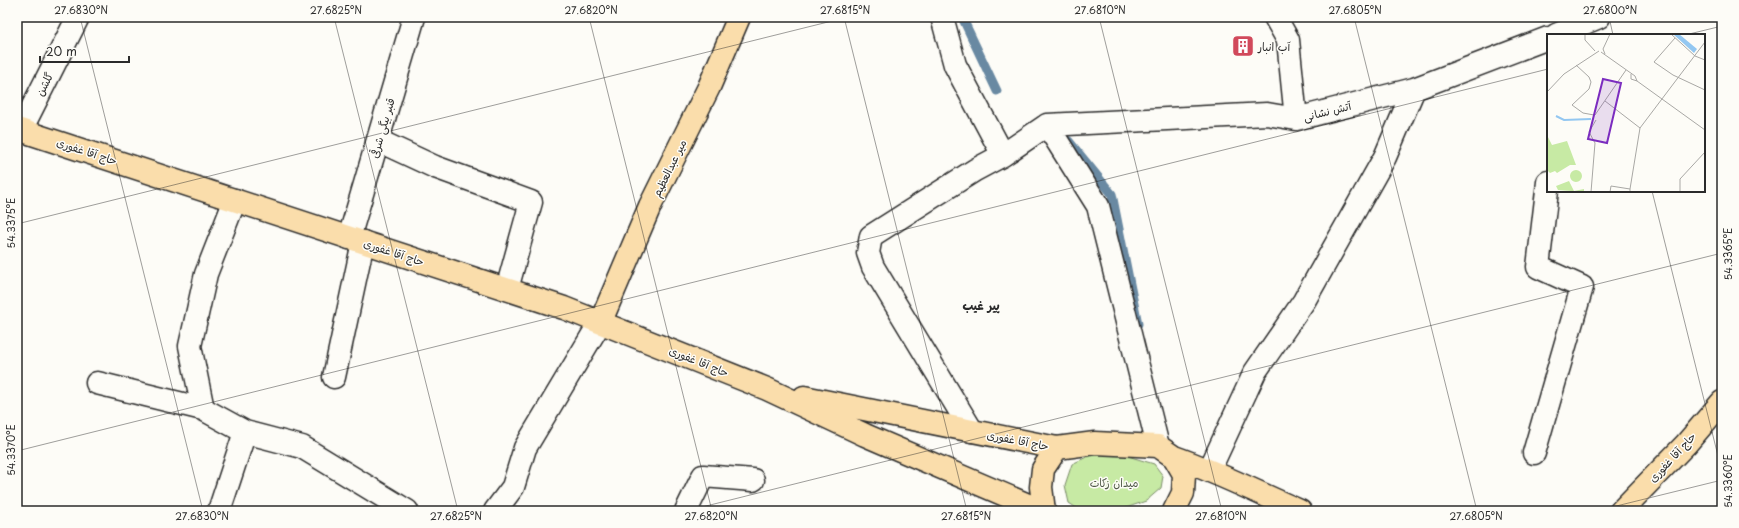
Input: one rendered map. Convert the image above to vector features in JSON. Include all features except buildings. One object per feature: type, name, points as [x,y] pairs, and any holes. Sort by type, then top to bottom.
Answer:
[{"type":"main road","name":"میر عبدالعظیم","points":[[601,321],[650,206],[709,87],[739,17]]},
{"type":"main road","name":"حاج آقا غفوری","points":[[19,129],[601,321],[767,389],[865,435],[1043,511]]},
{"type":"main road","name":"حاج آقا غفوری","points":[[767,389],[972,432],[1057,448],[1095,443],[1166,452],[1210,469],[1241,485],[1300,511]]},
{"type":"main road","name":"حاج آقا غفوری","points":[[1621,511],[1686,444],[1722,402]]},
{"type":"main road","points":[[1043,511],[1041,487],[1043,469],[1057,448]]},
{"type":"main road","points":[[1166,452],[1184,474],[1179,502]]},
{"type":"street","name":"گلشن","points":[[19,129],[78,17]]},
{"type":"street","name":"قنبر بیگی شرقی","points":[[334,377],[356,240],[379,141],[414,17]]},
{"type":"street","points":[[942,17],[955,65],[1003,155]]},
{"type":"street","points":[[1275,17],[1288,40],[1296,119]]},
{"type":"street","name":"آتش نشانی","points":[[1561,34],[1599,17]]},
{"type":"street","name":"آتش نشانی","points":[[1047,125],[1267,114],[1296,119],[1414,89],[1547,39]]},
{"type":"street","points":[[1210,469],[1255,372],[1304,301],[1385,157],[1414,89]]},
{"type":"street","points":[[972,432],[873,267],[868,253],[871,236],[975,170],[1003,155],[1047,125],[1098,206],[1166,452]]},
{"type":"street","points":[[379,141],[435,167],[532,202],[507,289]]},
{"type":"street","points":[[1534,453],[1582,287],[1538,267],[1547,190]]},
{"type":"street","points":[[203,409],[190,346],[206,274],[235,200]]},
{"type":"street","points":[[497,511],[513,487],[525,448],[601,321]]},
{"type":"street","points":[[97,383],[203,409],[245,432],[302,447],[407,511]]},
{"type":"street","points":[[219,511],[245,432]]},
{"type":"street","points":[[686,511],[703,476],[753,480]]},
{"type":"green space","name":"میدان زکات","points":[[1118,453],[1154,464],[1163,476],[1161,488],[1146,501],[1117,511],[1081,511],[1069,503],[1065,485],[1072,464],[1093,454]]},
{"type":"waterway","points":[[962,17],[997,91]]},
{"type":"waterway","points":[[1069,141],[1112,194],[1138,324]]},
{"type":"place","name":"آب انبار","points":[[1243,46]]},
{"type":"district","name":"پیر غیب","points":[[981,305]]}]
